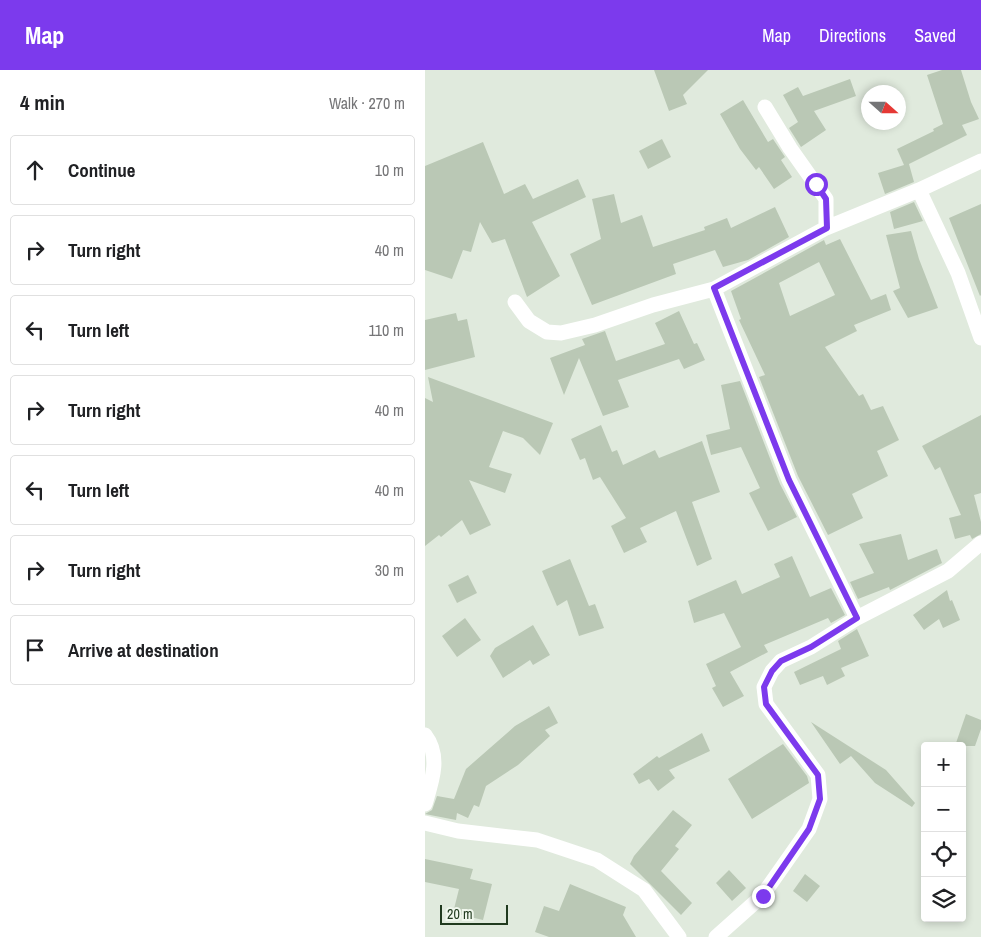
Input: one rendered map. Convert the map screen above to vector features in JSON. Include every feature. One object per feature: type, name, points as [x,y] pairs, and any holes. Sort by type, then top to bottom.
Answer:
[{"type":"street","points":[[765,107],[790,148],[826,199],[827,228]]},
{"type":"street","points":[[515,302],[529,321],[547,332],[561,333],[595,325],[653,305],[714,288],[827,228],[919,190],[981,161]]},
{"type":"street","points":[[919,190],[958,272],[981,338]]},
{"type":"street","points":[[714,288],[789,480],[857,618]]},
{"type":"street","points":[[716,937],[763,896],[809,829],[820,799],[818,775],[766,704],[764,687],[772,671],[781,661],[811,647],[857,618],[948,571],[981,543]]},
{"type":"street","points":[[425,735],[435,755],[433,778],[425,804]]},
{"type":"street","points":[[425,823],[458,831],[537,840],[597,860],[644,890],[679,937]]},
{"type":"building","points":[[654,70],[708,70],[683,95],[687,104],[669,111]]},
{"type":"building","points":[[942,70],[961,70],[971,102],[979,119],[962,125],[967,135],[909,164],[914,182],[885,194],[878,173],[904,165],[897,149],[934,131],[933,129],[943,124],[927,75]]},
{"type":"building","points":[[850,79],[856,96],[814,111],[826,130],[801,147],[789,128],[798,122],[783,95],[798,87],[803,96]]},
{"type":"building","points":[[743,100],[768,142],[773,139],[785,157],[781,160],[792,177],[774,189],[759,167],[756,170],[740,149],[720,114]]},
{"type":"building","points":[[662,139],[671,157],[648,169],[639,151]]},
{"type":"building","points":[[483,142],[504,194],[525,184],[533,199],[578,179],[586,197],[532,222],[560,276],[527,297],[505,239],[492,243],[480,222],[471,252],[463,250],[452,279],[425,270],[425,166]]},
{"type":"building","points":[[614,194],[621,223],[642,215],[653,247],[705,230],[704,227],[727,218],[731,228],[775,207],[789,237],[748,260],[723,267],[715,250],[673,264],[676,274],[592,305],[570,254],[601,239],[592,199]]},
{"type":"building","points":[[914,202],[923,221],[894,229],[890,212]]},
{"type":"building","points":[[981,204],[981,295],[980,296],[949,218]]},
{"type":"building","points":[[911,231],[919,259],[938,308],[908,318],[893,291],[900,288],[886,235]]},
{"type":"building","points":[[840,239],[871,300],[886,294],[891,310],[854,325],[857,331],[825,347],[859,396],[863,394],[871,410],[883,406],[899,440],[877,451],[888,476],[852,494],[863,518],[828,535],[798,476],[759,377],[765,375],[739,320],[741,319],[731,291],[824,240],[826,245]],"holes":[[[819,262],[835,295],[790,316],[779,283]]]},
{"type":"building","points":[[679,311],[694,344],[697,343],[705,360],[684,369],[679,359],[618,380],[629,407],[603,416],[579,358],[564,395],[550,358],[585,345],[582,339],[605,331],[616,361],[665,344],[655,323]]},
{"type":"building","points":[[456,313],[458,321],[467,319],[475,357],[425,370],[425,320]]},
{"type":"building","points":[[428,377],[553,423],[540,455],[523,438],[503,431],[489,467],[512,474],[505,493],[469,480],[491,525],[470,535],[462,520],[441,537],[439,535],[425,546],[425,398],[433,402]]},
{"type":"building","points":[[740,381],[780,484],[797,517],[768,531],[749,493],[760,488],[741,447],[711,455],[706,435],[730,429],[721,385]]},
{"type":"building","points":[[981,415],[981,493],[974,495],[981,522],[981,534],[972,539],[970,535],[955,539],[949,518],[961,515],[940,467],[935,470],[922,446]]},
{"type":"building","points":[[601,425],[612,452],[617,450],[623,465],[655,450],[659,458],[702,441],[720,492],[692,502],[712,559],[697,566],[676,511],[640,528],[647,542],[624,553],[611,526],[626,518],[600,477],[593,480],[585,458],[580,460],[571,439]]},
{"type":"building","points":[[901,534],[908,560],[937,549],[942,563],[890,590],[889,587],[858,599],[850,582],[874,573],[859,544]]},
{"type":"building","points":[[792,556],[810,597],[831,588],[845,615],[831,623],[828,618],[764,645],[768,652],[730,672],[744,696],[723,707],[712,688],[716,686],[706,664],[741,647],[724,613],[694,623],[688,601],[736,580],[742,594],[780,577],[774,564]]},
{"type":"building","points":[[570,559],[589,606],[595,604],[604,628],[579,636],[567,600],[557,606],[542,571]]},
{"type":"building","points":[[468,575],[477,593],[457,603],[448,585]]},
{"type":"building","points":[[947,590],[950,601],[952,600],[960,620],[943,628],[939,619],[924,630],[913,615]]},
{"type":"building","points":[[465,618],[481,640],[457,657],[442,636]]},
{"type":"building","points":[[533,625],[550,655],[533,665],[530,660],[503,678],[490,656],[495,648]]},
{"type":"building","points":[[857,629],[869,656],[841,668],[845,676],[827,685],[823,676],[800,685],[794,672],[841,649],[838,641]]},
{"type":"building","points":[[549,706],[558,723],[545,730],[550,736],[518,765],[486,786],[479,807],[474,805],[468,818],[457,813],[456,820],[425,814],[432,810],[437,796],[454,799],[466,769],[515,726]]},
{"type":"building","points":[[966,714],[981,720],[981,729],[975,746],[966,746],[966,742],[956,742]]},
{"type":"building","points":[[811,722],[886,770],[915,803],[912,807],[875,783],[851,756],[840,764]]},
{"type":"building","points":[[702,733],[710,751],[669,770],[675,778],[658,791],[649,779],[639,784],[633,774],[657,756],[659,758]]},
{"type":"building","points":[[783,744],[807,776],[809,783],[752,819],[728,779]]},
{"type":"building","points":[[673,810],[692,825],[675,846],[679,849],[661,871],[692,903],[681,915],[630,864],[634,856]]},
{"type":"building","points":[[425,859],[473,869],[470,879],[492,884],[483,920],[453,913],[459,889],[425,882]]},
{"type":"building","points":[[729,870],[746,888],[732,901],[716,883]]},
{"type":"building","points":[[805,874],[820,886],[807,902],[793,891]]},
{"type":"building","points":[[570,884],[626,907],[623,915],[636,937],[549,937],[535,932],[544,906],[559,911]]},
{"type":"route","points":[[763,896],[809,829],[820,799],[818,775],[766,704],[764,687],[772,671],[781,661],[811,647],[857,618],[789,480],[714,288],[827,228],[826,199],[816,184]]}]
